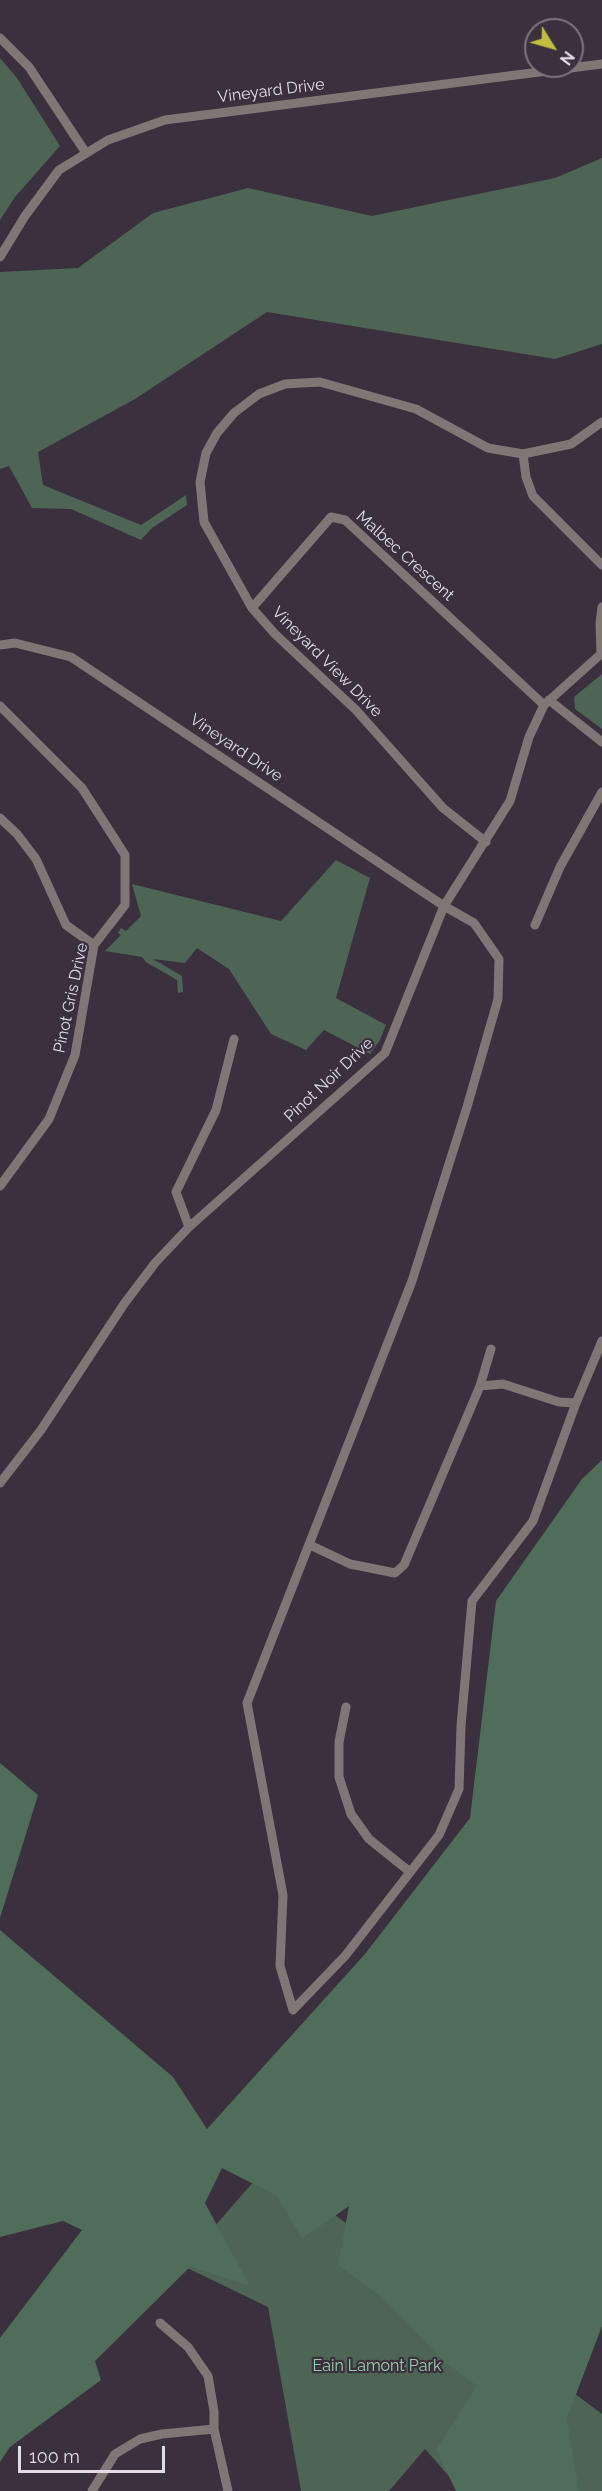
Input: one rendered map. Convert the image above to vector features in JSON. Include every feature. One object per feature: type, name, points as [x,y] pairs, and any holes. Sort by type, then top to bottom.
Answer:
[{"type":"street","points":[[0,38],[29,67],[86,153]]},
{"type":"street","name":"Vineyard Drive","points":[[0,257],[25,216],[59,170],[108,140],[165,120],[602,64]]},
{"type":"street","name":"Vineyard View Drive","points":[[486,842],[443,808],[356,710],[275,634],[252,608],[204,522],[200,482],[206,453],[217,433],[234,413],[259,394],[285,384],[320,382],[416,409],[488,448],[523,454],[571,444],[602,422]]},
{"type":"street","points":[[523,454],[526,477],[533,496],[602,565]]},
{"type":"street","name":"Malbec Crescent","points":[[252,608],[331,517],[345,520],[546,703]]},
{"type":"street","points":[[602,607],[600,623],[602,653]]},
{"type":"street","name":"Vineyard Drive","points":[[0,645],[15,643],[71,657],[444,906],[474,923],[499,959],[498,999],[467,1107],[412,1281],[247,1703],[283,1895],[280,1966],[293,2010],[345,1956],[410,1872]]},
{"type":"street","name":"Pinot Noir Drive","points":[[0,1483],[41,1430],[124,1304],[155,1263],[189,1227],[384,1053],[444,906],[510,801],[529,737],[546,703],[602,653]]},
{"type":"street","points":[[546,703],[602,742]]},
{"type":"street","name":"Pinot Gris Drive","points":[[0,706],[82,788],[125,855],[125,905],[94,945],[75,1055],[49,1119],[0,1186]]},
{"type":"street","points":[[535,925],[560,867],[602,792]]},
{"type":"street","points":[[0,818],[17,834],[36,859],[66,925],[94,945]]},
{"type":"street","points":[[189,1227],[176,1192],[216,1110],[234,1039]]},
{"type":"street","points":[[346,1707],[339,1742],[339,1777],[351,1814],[369,1839],[410,1872],[439,1835],[459,1789],[461,1726],[472,1601],[533,1521],[576,1402],[602,1341]]},
{"type":"street","points":[[310,1545],[350,1564],[394,1573],[404,1565],[447,1468],[480,1386],[491,1349]]},
{"type":"street","points":[[480,1386],[503,1384],[559,1402],[576,1402]]},
{"type":"street","points":[[160,2323],[188,2347],[208,2376],[214,2411],[214,2429],[228,2491]]},
{"type":"street","points":[[92,2491],[115,2454],[140,2439],[162,2434],[214,2429]]},
{"type":"green space","points":[[0,58],[17,78],[60,146],[15,197],[0,220]]},
{"type":"green space","points":[[602,158],[602,344],[555,359],[267,312],[135,399],[38,452],[43,485],[141,525],[186,495],[187,505],[152,528],[141,540],[71,509],[32,508],[9,466],[0,469],[0,272],[78,268],[153,213],[248,188],[372,216],[555,178]]},
{"type":"green space","points":[[602,674],[602,729],[575,709],[574,697]]},
{"type":"green space","points":[[336,860],[370,878],[336,998],[386,1025],[380,1040],[370,1054],[324,1030],[306,1050],[271,1034],[229,969],[197,948],[185,963],[153,959],[182,976],[183,992],[178,993],[177,980],[146,962],[142,957],[105,951],[121,935],[118,933],[121,928],[126,931],[141,916],[132,884],[281,921]]},
{"type":"green space","points":[[602,1460],[602,2326],[567,2418],[579,2491],[456,2491],[436,2450],[477,2386],[447,2364],[379,2295],[338,2265],[349,2206],[302,2239],[277,2196],[222,2168],[205,2203],[250,2286],[190,2267],[95,2361],[101,2380],[10,2447],[0,2462],[0,2338],[82,2230],[63,2221],[0,2237],[0,1930],[173,2077],[207,2129],[365,1954],[470,1818],[496,1601],[582,1479]]},
{"type":"green space","points":[[0,1763],[38,1795],[0,1918]]},
{"type":"green space","name":"Eain Lamont Park","points":[[268,2165],[602,2414],[602,2491],[462,2491],[425,2449],[389,2491],[301,2491],[268,2307],[181,2265]]}]
